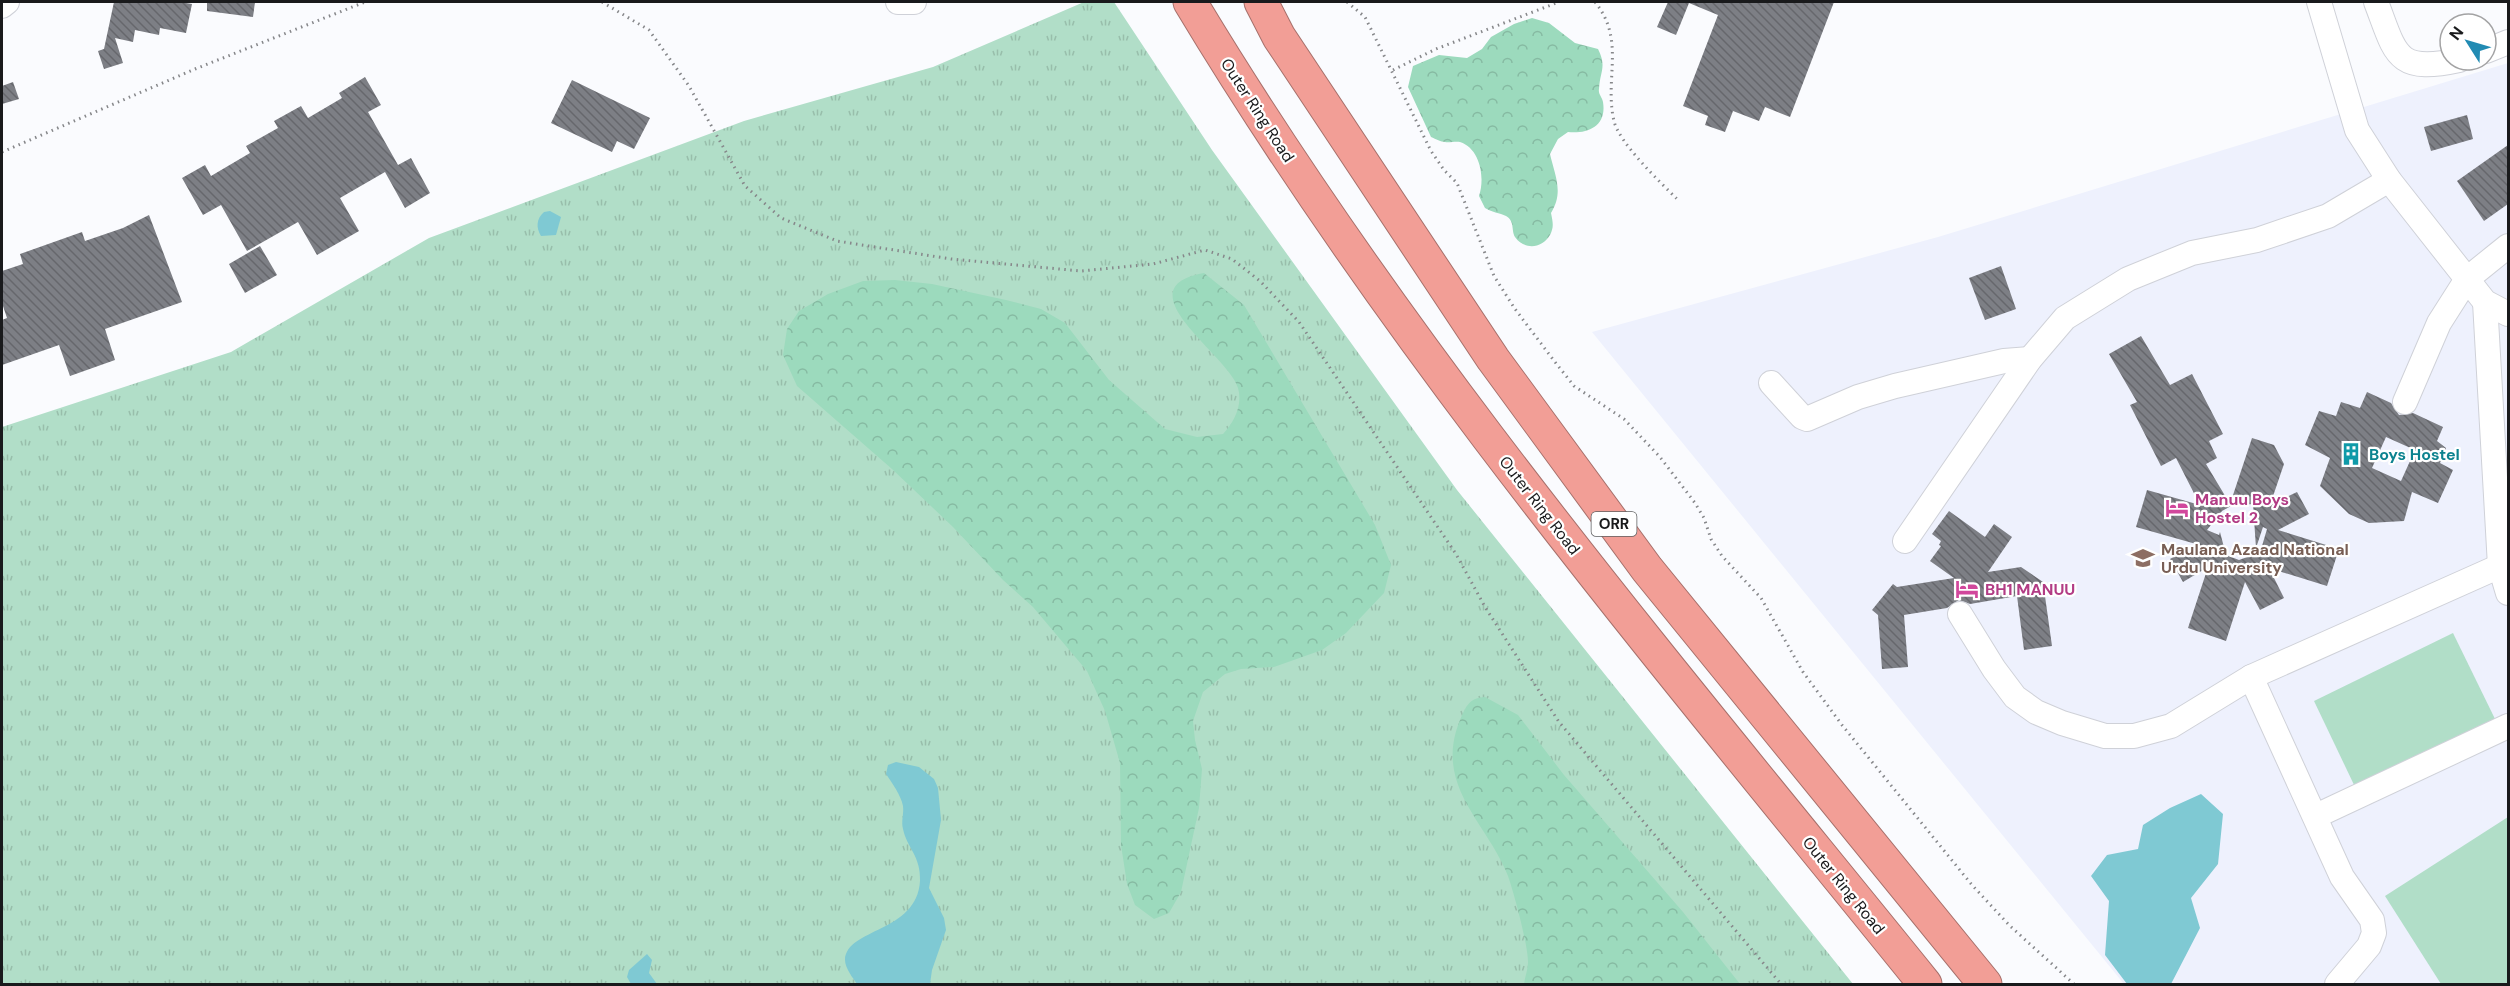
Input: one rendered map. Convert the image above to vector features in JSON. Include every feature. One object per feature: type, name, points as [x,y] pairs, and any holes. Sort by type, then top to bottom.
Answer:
[{"type":"highway","name":"Outer Ring Road","points":[[1190,2],[1270,132],[1449,389],[1633,623],[1925,984]]},
{"type":"highway","name":"ORR","points":[[1261,2],[1279,37],[1493,359],[1640,559],[1985,984]]},
{"type":"street","points":[[2,6],[8,2]]},
{"type":"street","points":[[898,2],[914,2]]},
{"type":"street","points":[[2319,2],[2357,130],[2390,180],[2485,302],[2508,314]]},
{"type":"street","points":[[2376,2],[2394,49],[2406,61],[2419,66],[2438,63]]},
{"type":"street","points":[[1905,541],[2030,358],[2065,318],[2127,279],[2192,253],[2257,240],[2328,216],[2390,180]]},
{"type":"street","points":[[2404,402],[2439,323],[2467,279],[2508,246]]},
{"type":"street","points":[[2485,302],[2500,566],[2508,593]]},
{"type":"street","points":[[1771,383],[1802,417],[1807,419],[1858,396],[2030,358]]},
{"type":"street","points":[[1960,614],[1994,669],[2015,697],[2036,712],[2062,723],[2105,736],[2134,736],[2171,726],[2251,677],[2500,566]]},
{"type":"street","points":[[2251,677],[2342,877],[2372,920],[2374,933],[2369,946],[2337,984]]},
{"type":"street","points":[[2316,816],[2508,726]]},
{"type":"path","points":[[2,152],[195,69],[365,2]]},
{"type":"path","points":[[602,2],[650,30],[689,86],[745,186],[781,218],[837,241],[951,259],[1081,271],[1153,264],[1205,250],[1232,260],[1260,281],[1299,322],[1312,341],[1456,554],[1485,607],[1559,722],[1781,984]]},
{"type":"path","points":[[1347,2],[1365,16],[1431,151],[1444,170],[1457,183],[1489,265],[1515,309],[1574,386],[1623,419],[1660,457],[1695,503],[1722,556],[1761,598],[1803,672],[1842,725],[1972,885],[2010,926],[2074,984]]},
{"type":"path","points":[[1393,70],[1436,49],[1558,2]]},
{"type":"path","points":[[1595,2],[1614,44],[1611,83],[1614,123],[1645,167],[1677,199]]},
{"type":"shaded area","name":"Maulana Azaad National Urdu University","points":[[2508,63],[2508,984],[2124,984],[1592,332],[1938,237],[2479,72],[2498,72],[2498,66]]},
{"type":"green space","points":[[1084,2],[1114,2],[1212,150],[1457,490],[1853,984],[2,984],[2,427],[231,352],[429,238],[744,121],[933,67]]},
{"type":"green space","points":[[1532,18],[1549,23],[1575,43],[1598,49],[1603,65],[1599,91],[1603,110],[1599,123],[1594,127],[1582,132],[1568,132],[1558,139],[1550,154],[1558,191],[1551,213],[1553,227],[1547,240],[1538,245],[1528,246],[1515,237],[1509,218],[1485,208],[1479,196],[1482,181],[1480,165],[1473,151],[1460,142],[1443,142],[1431,137],[1408,87],[1413,66],[1439,55],[1467,58],[1482,49],[1491,37],[1514,24]]},
{"type":"green space","points":[[1204,273],[1244,305],[1375,525],[1391,565],[1384,593],[1346,633],[1322,650],[1274,667],[1241,669],[1225,674],[1203,692],[1193,721],[1202,769],[1199,808],[1181,892],[1169,913],[1154,919],[1135,905],[1127,884],[1121,845],[1120,763],[1105,711],[1087,671],[1033,607],[1003,580],[953,527],[892,469],[797,386],[783,355],[787,329],[799,311],[828,294],[863,281],[895,280],[932,284],[1041,309],[1065,323],[1109,380],[1165,429],[1197,437],[1223,434],[1231,424],[1238,407],[1238,388],[1231,374],[1176,308],[1173,293],[1181,281]]},
{"type":"green space","points":[[2453,633],[2496,721],[2356,789],[2314,701]]},
{"type":"green space","points":[[1485,697],[1518,715],[1564,775],[1683,912],[1740,984],[1524,984],[1528,965],[1527,954],[1511,884],[1499,856],[1466,802],[1453,765],[1453,743],[1464,711],[1475,699]]},
{"type":"green space","points":[[2508,817],[2508,984],[2441,984],[2385,896]]},
{"type":"water","points":[[550,211],[561,217],[556,235],[541,236],[538,221],[544,212]]},
{"type":"water","points":[[896,762],[919,767],[934,779],[938,788],[941,820],[929,888],[944,918],[946,930],[932,970],[930,984],[857,984],[845,963],[848,950],[857,941],[907,911],[916,898],[920,881],[918,865],[903,829],[902,802],[886,774],[888,765]]},
{"type":"water","points":[[2201,794],[2223,814],[2218,864],[2191,898],[2200,928],[2171,984],[2127,984],[2105,955],[2109,901],[2091,876],[2107,855],[2138,849],[2143,825],[2170,808]]},
{"type":"water","points":[[647,954],[652,960],[649,973],[657,984],[631,984],[627,977],[629,970]]},
{"type":"building","points":[[114,2],[192,4],[186,33],[160,28],[159,35],[135,30],[133,42],[115,38],[123,63],[104,69],[98,51],[104,49]]},
{"type":"building","points":[[207,2],[255,2],[253,17],[207,11]]},
{"type":"building","points":[[1668,2],[1834,2],[1790,117],[1765,107],[1759,121],[1733,111],[1725,132],[1705,125],[1708,116],[1683,106],[1718,15],[1689,3],[1676,35],[1657,27]]},
{"type":"building","points":[[365,77],[381,105],[368,112],[398,165],[411,158],[430,193],[405,208],[385,172],[340,198],[359,231],[317,255],[298,222],[247,251],[221,205],[203,215],[182,178],[205,165],[211,176],[250,153],[246,146],[278,128],[274,121],[301,106],[308,118],[342,98],[339,93]]},
{"type":"building","points":[[572,80],[650,118],[634,149],[617,141],[612,152],[551,123]]},
{"type":"building","points":[[13,82],[19,99],[2,104],[2,86]]},
{"type":"building","points":[[2467,115],[2473,139],[2431,151],[2424,127]]},
{"type":"building","points":[[2508,145],[2508,204],[2484,221],[2457,181]]},
{"type":"building","points":[[149,215],[182,302],[105,329],[115,360],[70,376],[59,345],[2,365],[2,320],[7,318],[2,303],[2,271],[23,264],[20,254],[82,232],[85,241],[123,228]]},
{"type":"building","points":[[260,246],[277,275],[245,293],[229,264]]},
{"type":"building","points":[[2001,266],[2016,309],[1985,320],[1969,278]]},
{"type":"building","name":"Manuu Boys Hostel 2","points":[[2141,336],[2170,385],[2192,374],[2223,434],[2209,441],[2217,458],[2206,464],[2230,504],[2252,438],[2274,445],[2284,464],[2270,505],[2297,492],[2309,514],[2278,530],[2339,549],[2327,586],[2269,568],[2284,598],[2260,610],[2245,582],[2226,641],[2188,628],[2208,567],[2183,582],[2170,559],[2196,544],[2136,527],[2147,490],[2200,505],[2176,458],[2161,466],[2130,405],[2137,402],[2109,354]],"holes":[[[2253,504],[2256,548],[2263,527],[2267,529],[2262,546],[2250,556],[2239,560],[2226,555],[2220,532],[2219,535],[2207,530],[2222,511],[2231,506]]]},
{"type":"building","name":"Boys Hostel","points":[[2367,392],[2391,403],[2399,415],[2413,413],[2443,427],[2437,441],[2446,448],[2440,463],[2453,470],[2438,503],[2412,492],[2404,521],[2369,523],[2349,514],[2320,486],[2330,458],[2305,445],[2319,411],[2336,416],[2341,402],[2360,408]],"holes":[[[2386,437],[2415,450],[2401,481],[2372,468]]]},
{"type":"building","name":"BH1 MANUU","points":[[1949,511],[1985,537],[1994,524],[2012,537],[1988,572],[2021,567],[2043,582],[2052,646],[2024,650],[2017,596],[1970,604],[1959,600],[1947,608],[1904,615],[1908,667],[1882,669],[1878,615],[1872,610],[1893,584],[1897,587],[1954,578],[1930,561],[1941,546],[1939,545],[1941,541],[1932,534]]},
{"type":"place","name":"Boys Hostel","points":[[2351,454]]},
{"type":"place","name":"Manuu Boys Hostel 2","points":[[2177,508]]},
{"type":"place","name":"Maulana Azaad National Urdu University","points":[[2143,558]]},
{"type":"place","name":"BH1 MANUU","points":[[1967,589]]}]
